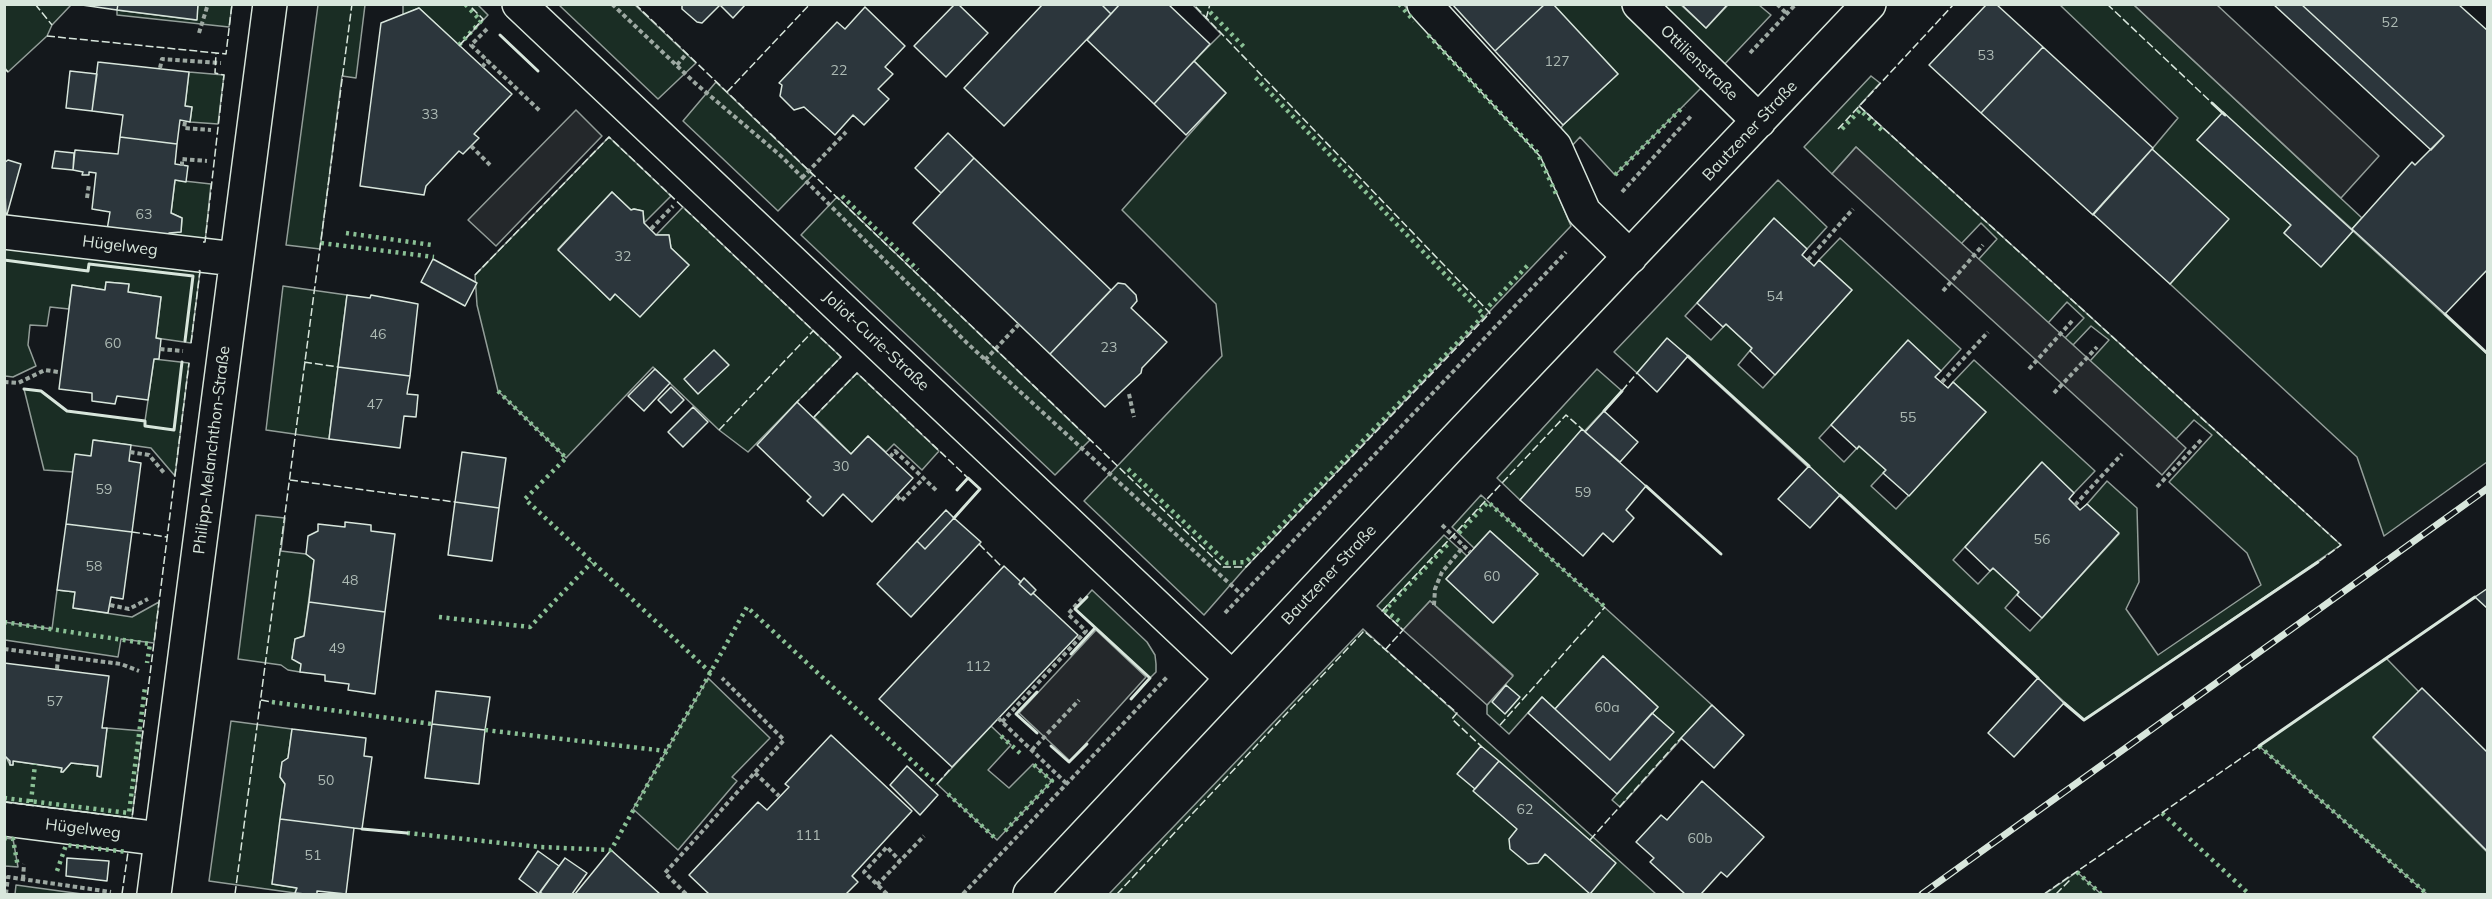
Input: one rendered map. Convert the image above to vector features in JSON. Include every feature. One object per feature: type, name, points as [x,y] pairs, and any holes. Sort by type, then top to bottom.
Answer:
[{"type":"street","name":"Philipp-Melanchthon-Straße","points":[[154,894],[270,4]]},
{"type":"street","name":"Joliot-Curie-Straße","points":[[519,4],[1232,678]]},
{"type":"street","points":[[1424,4],[1555,147],[1584,212],[1630,257]]},
{"type":"street","name":"Ottilienstraße","points":[[1639,4],[1759,121]]},
{"type":"street","name":"Bautzener Straße","points":[[1029,894],[1448,447],[1869,4]]},
{"type":"street","name":"Hügelweg","points":[[4,232],[235,259]]},
{"type":"street","name":"Hügelweg","points":[[4,819],[161,839]]},
{"type":"path","points":[[199,33],[208,4]]},
{"type":"path","points":[[612,4],[677,65],[781,156],[985,360],[1242,595]]},
{"type":"path","points":[[1777,4],[1787,14]]},
{"type":"path","points":[[963,894],[1115,735],[1196,643],[1594,222],[1796,4]]},
{"type":"path","points":[[486,30],[471,45],[541,112]]},
{"type":"path","points":[[677,65],[687,53]]},
{"type":"path","points":[[160,68],[162,59],[216,63]]},
{"type":"path","points":[[482,67],[488,60]]},
{"type":"path","points":[[185,122],[184,128],[207,129]]},
{"type":"path","points":[[802,178],[846,132]]},
{"type":"path","points":[[471,146],[490,165]]},
{"type":"path","points":[[182,165],[182,159],[207,162]]},
{"type":"path","points":[[651,229],[678,202]]},
{"type":"path","points":[[1808,260],[1853,209]]},
{"type":"path","points":[[1943,291],[1983,245]]},
{"type":"path","points":[[2029,369],[2072,321]]},
{"type":"path","points":[[985,360],[1018,324]]},
{"type":"path","points":[[1942,382],[1988,332]]},
{"type":"path","points":[[2054,393],[2097,347]]},
{"type":"path","points":[[160,349],[190,352]]},
{"type":"path","points":[[4,382],[18,383],[45,370],[58,372]]},
{"type":"path","points":[[1129,394],[1134,417]]},
{"type":"path","points":[[2157,487],[2200,440]]},
{"type":"path","points":[[890,457],[895,451],[938,492]]},
{"type":"path","points":[[130,452],[149,455],[159,467]]},
{"type":"path","points":[[2075,505],[2122,454]]},
{"type":"path","points":[[897,496],[902,501],[923,479]]},
{"type":"path","points":[[1442,525],[1470,552]]},
{"type":"path","points":[[1434,605],[1435,590],[1442,572],[1464,546]]},
{"type":"path","points":[[1067,784],[1000,720],[1086,631],[1068,614],[1086,594]]},
{"type":"path","points":[[110,605],[129,609],[141,603]]},
{"type":"path","points":[[4,649],[121,664],[140,671]]},
{"type":"path","points":[[57,669],[58,656]]},
{"type":"path","points":[[686,894],[665,873],[784,740],[722,678]]},
{"type":"path","points":[[1032,750],[1079,700]]},
{"type":"path","points":[[755,773],[779,796]]},
{"type":"path","points":[[877,885],[924,837]]},
{"type":"path","points":[[887,894],[864,872],[887,847],[900,861]]},
{"type":"path","points":[[23,879],[24,858]]},
{"type":"path","points":[[6,894],[8,877],[109,891]]},
{"type":"green space","points":[[403,4],[478,5],[488,15],[459,46],[419,8],[403,15]]},
{"type":"green space","points":[[4,5],[71,5],[52,25],[47,36],[8,72],[5,68]]},
{"type":"green space","points":[[198,5],[232,5],[229,27],[117,15],[117,10],[196,20]]},
{"type":"green space","points":[[318,5],[365,5],[356,78],[342,76],[320,249],[286,245]]},
{"type":"green space","points":[[559,5],[635,5],[696,63],[658,99]]},
{"type":"green space","points":[[1193,5],[1404,5],[1539,150],[1571,226],[1246,567],[1204,615],[1084,501],[1222,356],[1216,304],[1122,210],[1226,93],[1194,61],[1221,34]]},
{"type":"green space","points":[[1553,5],[1621,5],[1702,87],[1615,175],[1580,137],[1570,148],[1557,134],[1563,125],[1618,74]]},
{"type":"green space","points":[[1656,5],[1681,5],[1706,28],[1728,5],[1759,5],[1771,15],[1721,68]]},
{"type":"green space","points":[[2060,5],[2134,5],[2362,218],[2352,229],[2223,113],[2197,140],[2291,225],[2284,233],[2321,266],[2353,231],[2487,354],[2487,462],[2384,536],[2357,457],[2170,284],[2228,219],[2152,149],[2178,118]]},
{"type":"green space","points":[[189,72],[224,75],[218,124],[190,122],[192,107],[185,106]]},
{"type":"green space","points":[[1871,76],[1880,83],[1859,106],[2341,545],[2084,720],[1668,339],[1637,373],[1614,352],[1778,180],[1827,227],[1807,249],[1774,219],[1685,316],[1711,340],[1726,324],[1752,348],[1738,365],[1763,388],[1852,290],[1819,260],[1840,238],[1961,349],[1941,371],[1908,341],[1819,438],[1844,462],[1859,446],[1886,470],[1871,486],[1896,509],[1986,412],[1953,382],[1974,360],[2095,471],[2074,493],[2041,463],[1953,560],[1978,584],[1993,568],[2019,592],[2005,608],[2030,631],[2119,534],[2087,504],[2107,481],[2137,508],[2139,582],[2126,609],[2158,655],[2261,585],[2247,553],[2169,482],[2212,435],[2194,420],[2176,439],[2090,361],[2109,340],[2091,326],[2073,345],[2065,338],[2084,318],[2067,302],[2048,323],[1978,260],[1997,239],[1981,223],[1961,244],[1856,147],[1832,174],[1804,147]]},
{"type":"green space","points":[[716,82],[813,175],[778,211],[683,121]]},
{"type":"green space","points":[[609,137],[671,196],[644,223],[643,211],[631,210],[612,192],[558,249],[610,300],[615,294],[689,265],[671,248],[669,235],[656,235],[683,207],[841,357],[748,452],[719,430],[653,367],[566,458],[498,391],[477,305],[475,275]]},
{"type":"green space","points":[[175,180],[211,184],[205,242],[168,238],[169,233],[181,232],[182,218],[171,213]]},
{"type":"green space","points":[[837,197],[1090,440],[1055,475],[801,235]]},
{"type":"green space","points":[[5,246],[200,271],[191,343],[156,338],[161,297],[128,292],[129,284],[106,282],[105,290],[72,285],[69,309],[50,307],[47,326],[30,325],[28,345],[36,366],[13,377],[5,376]]},
{"type":"green space","points":[[283,286],[347,295],[329,439],[266,430]]},
{"type":"green space","points":[[154,359],[189,363],[175,476],[151,448],[94,440],[91,456],[73,472],[44,470],[24,389],[41,391],[67,411],[145,421]]},
{"type":"green space","points":[[1597,369],[1622,391],[1520,500],[1497,478]]},
{"type":"green space","points":[[857,373],[939,451],[922,470],[894,444],[886,452],[868,436],[851,454],[814,417]]},
{"type":"green space","points":[[1481,495],[1712,705],[1620,807],[1612,800],[1673,732],[1652,713],[1658,707],[1603,656],[1555,709],[1542,697],[1509,734],[1487,714],[1487,705],[1513,675],[1430,601],[1403,630],[1377,606],[1444,535],[1467,556],[1446,579],[1494,622],[1538,574],[1490,531],[1474,548],[1452,527]]},
{"type":"green space","points":[[256,515],[285,518],[281,551],[306,554],[314,560],[304,636],[295,639],[292,658],[301,664],[300,672],[288,670],[281,665],[238,659]]},
{"type":"green space","points":[[57,590],[75,592],[73,608],[132,617],[159,602],[154,643],[121,639],[118,657],[5,640],[4,622],[52,629]]},
{"type":"green space","points":[[1092,590],[1147,642],[1155,655],[1156,664],[1156,672],[1150,678],[1075,609]]},
{"type":"green space","points":[[1363,629],[1656,894],[1109,894]]},
{"type":"green space","points":[[2386,658],[2419,692],[2373,738],[2487,852],[2487,894],[2427,894],[2259,746]]},
{"type":"green space","points":[[708,678],[770,738],[732,777],[737,781],[678,850],[633,809]]},
{"type":"green space","points":[[231,721],[292,729],[288,758],[282,762],[280,777],[285,784],[272,884],[297,888],[295,893],[209,881]]},
{"type":"green space","points":[[991,726],[1011,745],[988,770],[1009,788],[1033,764],[1052,781],[997,840],[937,784]]},
{"type":"green space","points":[[107,728],[143,731],[132,818],[5,802],[5,755],[10,765],[13,765],[13,761],[62,768],[61,772],[71,763],[98,766],[97,776],[100,777]]},
{"type":"green space","points":[[4,838],[13,839],[18,867],[5,866]]},
{"type":"green space","points":[[2077,872],[2101,894],[2045,894]]},
{"type":"green space","points":[[16,885],[82,894],[15,894]]},
{"type":"shaded area","points":[[2134,5],[2217,5],[2379,156],[2341,198]]},
{"type":"shaded area","points":[[576,110],[602,136],[496,246],[468,220]]},
{"type":"shaded area","points":[[1856,147],[2186,448],[2162,475],[1832,174]]},
{"type":"shaded area","points":[[1430,601],[1513,676],[1487,705],[1403,630]]},
{"type":"shaded area","points":[[1096,630],[1146,677],[1070,761],[1019,713]]},
{"type":"building","points":[[75,4],[118,4],[117,10]]},
{"type":"building","points":[[118,4],[198,4],[197,20],[117,10]]},
{"type":"building","points":[[682,4],[746,4],[733,18],[720,5],[702,23],[697,22],[682,9]]},
{"type":"building","points":[[955,4],[958,4],[988,33],[946,77],[914,46]]},
{"type":"building","points":[[1043,4],[1101,4],[1111,14],[1004,126],[964,88]]},
{"type":"building","points":[[1101,4],[1120,4],[1111,14]]},
{"type":"building","points":[[1120,4],[1168,4],[1210,44],[1154,104],[1087,40]]},
{"type":"building","points":[[1452,4],[1545,4],[1495,51]]},
{"type":"building","points":[[1545,4],[1553,4],[1618,74],[1563,125],[1495,51]]},
{"type":"building","points":[[1681,4],[1728,4],[1706,28]]},
{"type":"building","points":[[1987,4],[1996,4],[2043,47],[1981,113],[1929,65]]},
{"type":"building","points":[[2273,4],[2301,4],[2444,136],[2431,150]]},
{"type":"building","points":[[2301,4],[2458,4],[2488,31],[2488,269],[2445,314],[2352,229],[2412,162],[2415,165],[2444,136]]},
{"type":"building","points":[[865,7],[905,46],[885,67],[893,74],[878,89],[889,99],[864,125],[853,115],[835,135],[804,107],[794,110],[780,96],[782,85],[779,83],[837,22],[845,29]]},
{"type":"building","points":[[419,8],[512,94],[474,134],[479,138],[463,154],[459,151],[426,186],[424,195],[360,186],[381,23]]},
{"type":"building","points":[[2043,47],[2153,148],[2093,215],[1981,113]]},
{"type":"building","points":[[1194,61],[1226,93],[1186,135],[1154,104]]},
{"type":"building","points":[[98,62],[189,72],[185,106],[192,107],[190,122],[180,120],[177,144],[120,137],[123,115],[92,111]]},
{"type":"building","points":[[70,71],[97,74],[92,111],[66,108]]},
{"type":"building","points":[[2223,112],[2353,231],[2321,267],[2284,233],[2291,225],[2197,140]]},
{"type":"building","points":[[948,133],[974,158],[941,193],[915,168]]},
{"type":"building","points":[[120,137],[177,144],[175,164],[188,166],[186,182],[175,180],[171,213],[182,218],[181,232],[169,233],[168,238],[107,230],[110,212],[92,209],[96,173],[89,172],[89,175],[82,175],[83,172],[73,170],[75,150],[118,154]]},
{"type":"building","points":[[2152,149],[2229,219],[2170,284],[2093,214]]},
{"type":"building","points":[[55,151],[74,153],[73,170],[52,168]]},
{"type":"building","points":[[974,158],[1111,290],[1050,354],[913,223]]},
{"type":"building","points":[[8,160],[21,164],[6,218],[4,163]]},
{"type":"building","points":[[612,192],[631,210],[643,211],[644,223],[656,235],[669,235],[671,248],[689,265],[640,317],[615,294],[610,300],[558,250]]},
{"type":"building","points":[[1774,218],[1807,249],[1802,255],[1814,266],[1819,260],[1852,290],[1775,375],[1750,351],[1752,348],[1726,324],[1723,327],[1697,303]]},
{"type":"building","points":[[433,259],[477,283],[465,306],[421,282]]},
{"type":"building","points":[[106,282],[129,284],[128,292],[161,297],[156,338],[161,339],[159,359],[154,359],[148,400],[117,396],[115,404],[92,401],[92,393],[59,389],[72,285],[105,290]]},
{"type":"building","points":[[1118,283],[1125,284],[1136,295],[1137,301],[1131,308],[1167,342],[1142,368],[1141,373],[1105,407],[1050,354]]},
{"type":"building","points":[[347,295],[370,298],[371,295],[418,304],[410,376],[338,367]]},
{"type":"building","points":[[1667,338],[1688,356],[1657,392],[1637,373]]},
{"type":"building","points":[[1908,340],[1941,371],[1935,377],[1948,388],[1953,382],[1986,412],[1909,496],[1883,473],[1886,470],[1859,446],[1857,449],[1831,425]]},
{"type":"building","points":[[714,350],[729,365],[698,394],[684,379]]},
{"type":"building","points":[[338,367],[410,376],[407,394],[418,395],[416,417],[404,416],[400,448],[329,439]]},
{"type":"building","points":[[655,369],[670,383],[644,411],[628,396]]},
{"type":"building","points":[[671,387],[684,400],[671,413],[658,400]]},
{"type":"building","points":[[797,402],[851,454],[868,436],[913,478],[872,522],[843,494],[823,516],[807,501],[811,497],[757,445]]},
{"type":"building","points":[[693,407],[708,422],[683,447],[668,432]]},
{"type":"building","points":[[1604,411],[1638,442],[1620,462],[1585,432]]},
{"type":"building","points":[[1582,429],[1646,486],[1626,510],[1634,518],[1613,542],[1603,533],[1583,556],[1520,500]]},
{"type":"building","points":[[93,440],[131,445],[129,461],[141,463],[132,532],[66,524],[75,454],[91,456]]},
{"type":"building","points":[[462,452],[506,458],[499,508],[455,502]]},
{"type":"building","points":[[2042,462],[2074,493],[2069,499],[2080,510],[2087,504],[2119,533],[2042,618],[1993,568],[1990,571],[1965,547]]},
{"type":"building","points":[[1809,466],[1840,495],[1810,528],[1778,499]]},
{"type":"building","points":[[455,502],[499,508],[492,561],[448,555]]},
{"type":"building","points":[[946,510],[954,518],[925,549],[917,541]]},
{"type":"building","points":[[954,518],[981,542],[911,617],[877,584],[917,541],[925,549]]},
{"type":"building","points":[[345,522],[371,525],[371,531],[395,534],[385,612],[309,602],[314,560],[306,554],[308,536],[318,531],[318,524],[345,527]]},
{"type":"building","points":[[66,524],[132,532],[123,599],[111,597],[108,613],[73,608],[75,592],[57,590]]},
{"type":"building","points":[[1490,531],[1538,574],[1493,623],[1446,579]]},
{"type":"building","points":[[1004,566],[1021,582],[1019,584],[1031,595],[1033,593],[1078,635],[952,767],[879,699]]},
{"type":"building","points":[[1024,578],[1036,590],[1031,595],[1019,584]]},
{"type":"building","points":[[2488,588],[2488,609],[2475,597]]},
{"type":"building","points":[[309,602],[385,612],[375,694],[348,690],[349,684],[325,681],[325,675],[300,672],[301,664],[292,659],[295,639],[304,636]]},
{"type":"building","points":[[1603,656],[1658,707],[1610,760],[1555,709]]},
{"type":"building","points":[[4,663],[109,676],[102,728],[107,728],[101,777],[97,776],[98,766],[71,763],[61,772],[62,768],[13,761],[13,765],[10,765],[10,761],[4,755]]},
{"type":"building","points":[[2038,678],[2064,703],[2014,757],[1988,733]]},
{"type":"building","points":[[1506,685],[1520,697],[1505,714],[1492,702]]},
{"type":"building","points":[[2422,688],[2488,753],[2488,852],[2373,737]]},
{"type":"building","points":[[436,691],[490,697],[485,730],[432,724]]},
{"type":"building","points":[[1542,697],[1610,760],[1652,713],[1674,732],[1617,794],[1528,713]]},
{"type":"building","points":[[1712,705],[1744,735],[1714,768],[1681,738]]},
{"type":"building","points":[[432,724],[485,730],[479,784],[425,778]]},
{"type":"building","points":[[292,729],[366,738],[364,756],[372,757],[362,829],[280,819],[285,784],[280,777],[282,762],[288,758]]},
{"type":"building","points":[[831,735],[912,811],[852,876],[858,882],[846,894],[709,894],[689,875],[758,802],[767,810],[789,787],[785,784]]},
{"type":"building","points":[[1481,746],[1499,761],[1475,789],[1457,774]]},
{"type":"building","points":[[1499,761],[1616,863],[1590,894],[1545,854],[1538,863],[1528,864],[1510,849],[1509,839],[1517,829],[1473,791]]},
{"type":"building","points":[[907,766],[938,795],[920,815],[890,785]]},
{"type":"building","points":[[1702,781],[1764,837],[1727,877],[1721,872],[1701,894],[1685,894],[1650,862],[1654,858],[1636,842],[1661,815],[1667,820]]},
{"type":"building","points":[[280,819],[354,828],[346,894],[317,891],[317,894],[295,893],[297,888],[272,884]]},
{"type":"building","points":[[611,850],[660,894],[575,894]]},
{"type":"building","points":[[538,851],[559,866],[539,894],[519,879]]},
{"type":"building","points":[[67,858],[109,861],[107,881],[66,876]]},
{"type":"building","points":[[565,858],[587,873],[572,894],[543,894],[540,892]]},
{"type":"railway","points":[[1922,894],[2488,488]]},
{"type":"hedge","points":[[459,45],[481,21],[465,4]]},
{"type":"hedge","points":[[1399,4],[1414,21]]},
{"type":"hedge","points":[[1210,12],[1245,48]]},
{"type":"hedge","points":[[1428,35],[1537,152],[1557,196]]},
{"type":"hedge","points":[[1128,469],[1227,563],[1246,562],[1484,315],[1253,75]]},
{"type":"hedge","points":[[1615,175],[1684,106]]},
{"type":"hedge","points":[[1842,129],[1860,110],[1884,132]]},
{"type":"hedge","points":[[842,196],[918,270]]},
{"type":"hedge","points":[[346,233],[432,245]]},
{"type":"hedge","points":[[321,243],[434,257]]},
{"type":"hedge","points":[[1489,306],[1530,263]]},
{"type":"hedge","points":[[498,391],[566,458],[525,499],[711,673]]},
{"type":"hedge","points":[[1459,533],[1488,502],[1605,607]]},
{"type":"hedge","points":[[1399,621],[1385,610],[1449,543]]},
{"type":"hedge","points":[[439,617],[530,627],[592,562]]},
{"type":"hedge","points":[[407,833],[540,847],[611,850],[747,607],[937,784]]},
{"type":"hedge","points":[[4,622],[150,644],[147,663]]},
{"type":"hedge","points":[[4,798],[129,813],[145,687]]},
{"type":"hedge","points":[[272,702],[432,724]]},
{"type":"hedge","points":[[485,730],[666,751]]},
{"type":"hedge","points":[[1001,736],[1021,754]]},
{"type":"hedge","points":[[2259,746],[2427,894]]},
{"type":"hedge","points":[[31,802],[35,764]]},
{"type":"hedge","points":[[1005,831],[1052,781],[1033,764]]},
{"type":"hedge","points":[[948,794],[997,840]]},
{"type":"hedge","points":[[2162,813],[2249,894]]},
{"type":"hedge","points":[[4,838],[13,839],[18,867]]},
{"type":"hedge","points":[[57,871],[66,845],[128,852]]},
{"type":"hedge","points":[[2077,872],[2101,894]]},
{"type":"fence","points":[[35,4],[52,25]]},
{"type":"fence","points":[[47,36],[226,54],[232,4]]},
{"type":"fence","points":[[235,894],[352,4]]},
{"type":"fence","points":[[459,46],[483,19],[468,4]]},
{"type":"fence","points":[[635,4],[1223,567],[1246,567],[1490,313],[1193,4]]},
{"type":"fence","points":[[727,92],[810,4]]},
{"type":"fence","points":[[1206,19],[1210,4]]},
{"type":"fence","points":[[1838,129],[1954,4]]},
{"type":"fence","points":[[2107,4],[2212,103]]},
{"type":"fence","points":[[203,242],[205,242],[224,75],[215,73],[216,53]]},
{"type":"fence","points":[[4,68],[8,72]]},
{"type":"fence","points":[[1859,106],[2341,545],[2318,562]]},
{"type":"fence","points":[[475,275],[609,137],[841,357],[797,402]]},
{"type":"fence","points":[[191,343],[200,271],[198,270]]},
{"type":"fence","points":[[719,430],[813,331]]},
{"type":"fence","points":[[304,362],[338,367]]},
{"type":"fence","points":[[4,802],[132,818],[189,363]]},
{"type":"fence","points":[[814,417],[857,373],[968,478]]},
{"type":"fence","points":[[1622,391],[1637,373]]},
{"type":"fence","points":[[1385,650],[1403,630],[1382,611],[1566,415],[1582,429]]},
{"type":"fence","points":[[290,480],[455,502]]},
{"type":"fence","points":[[132,532],[167,537]]},
{"type":"fence","points":[[979,544],[1003,568]]},
{"type":"fence","points":[[1500,725],[1605,607]]},
{"type":"fence","points":[[1117,894],[1364,631],[1457,713],[1452,719],[1481,746]]},
{"type":"fence","points":[[261,700],[272,702]]},
{"type":"fence","points":[[1590,840],[1681,738]]},
{"type":"fence","points":[[2044,894],[2259,746]]},
{"type":"fence","points":[[937,784],[952,767]]},
{"type":"fence","points":[[122,894],[128,852]]},
{"type":"fence","points":[[2056,894],[2071,879]]},
{"type":"wall","points":[[500,35],[538,71]]},
{"type":"wall","points":[[2212,103],[2225,115]]},
{"type":"wall","points":[[4,260],[88,271],[89,264],[193,276],[185,341]]},
{"type":"wall","points":[[2445,314],[2488,354]]},
{"type":"wall","points":[[1688,356],[1809,466]]},
{"type":"wall","points":[[24,389],[41,391],[67,411],[145,421],[145,426],[174,430],[182,362]]},
{"type":"wall","points":[[1604,411],[1622,391]]},
{"type":"wall","points":[[954,518],[980,489],[968,478],[957,490]]},
{"type":"wall","points":[[1646,486],[1721,554]]},
{"type":"wall","points":[[1840,495],[2038,678]]},
{"type":"wall","points":[[2064,703],[2084,720],[2318,562]]},
{"type":"wall","points":[[1087,597],[1075,609],[1150,678],[1131,699]]},
{"type":"wall","points":[[2259,746],[2475,597]]},
{"type":"wall","points":[[1071,654],[1095,628]]},
{"type":"wall","points":[[1037,692],[1016,714],[1037,733]]},
{"type":"wall","points":[[1051,746],[1069,762],[1087,744]]},
{"type":"wall","points":[[362,829],[407,833]]}]
